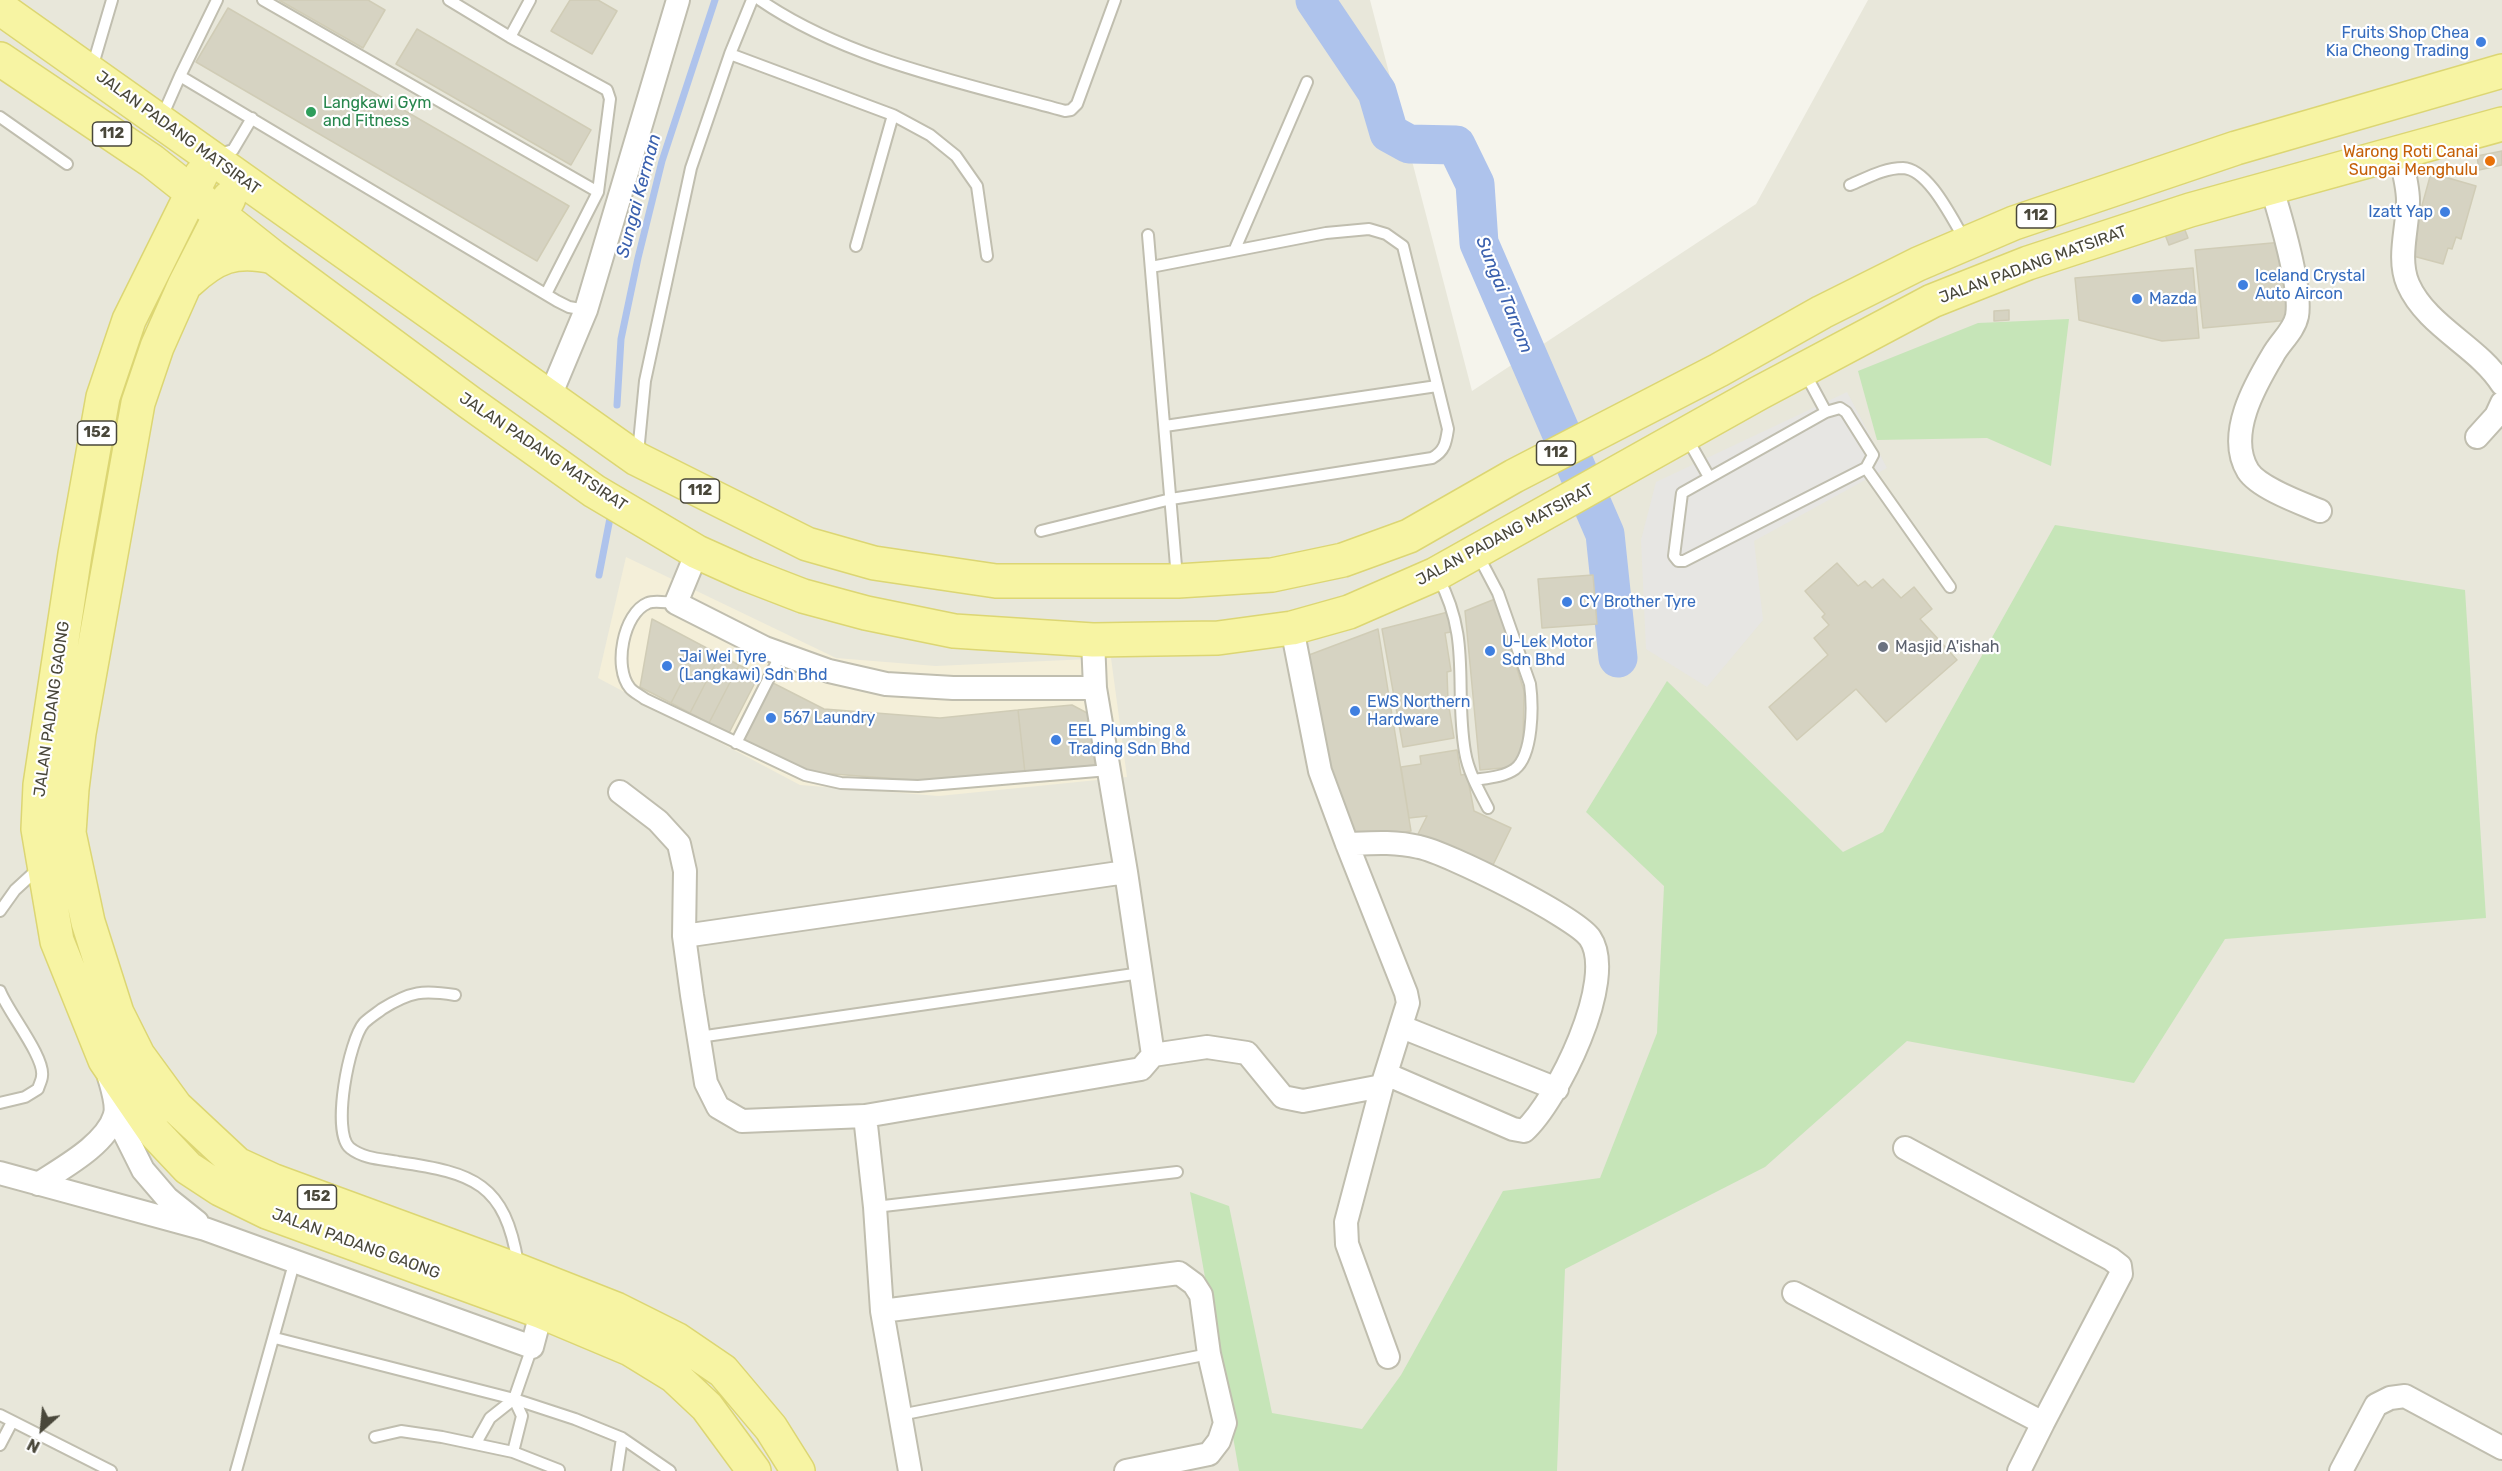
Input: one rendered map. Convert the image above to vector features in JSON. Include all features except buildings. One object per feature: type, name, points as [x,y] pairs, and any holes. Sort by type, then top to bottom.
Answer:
[{"type":"main road","name":"JALAN PADANG MATSIRAT","points":[[0,8],[160,122],[227,162],[638,459],[807,544],[874,563],[996,581],[1178,581],[1272,575],[1343,560],[1409,536],[1514,476],[1719,370],[1822,312],[1918,264],[2014,223],[2236,148],[2502,71]]},
{"type":"main road","name":"JALAN PADANG MATSIRAT","points":[[0,59],[152,161],[273,257],[469,402],[594,490],[697,552],[803,596],[866,613],[954,631],[1093,640],[1218,638],[1292,628],[1349,612],[1436,574],[1803,369],[1932,301],[2028,263],[2271,186],[2502,124]]},
{"type":"main road","points":[[152,161],[162,205],[162,239],[158,265]]},
{"type":"main road","name":"JALAN PADANG GAONG","points":[[227,162],[192,194],[129,320],[103,397],[47,727],[40,785],[38,829],[57,941],[105,1060],[155,1133],[188,1168],[220,1189],[267,1212],[616,1310],[676,1339],[723,1371],[771,1428],[798,1471]]},
{"type":"main road","name":"JALAN PADANG GAONG","points":[[227,162],[220,216],[185,284],[158,347],[138,403],[79,733],[69,833],[88,922],[117,1013],[138,1055],[176,1107],[237,1164],[536,1288],[674,1376],[707,1407],[754,1471]]},
{"type":"main road","points":[[185,284],[204,267],[222,258],[245,252],[273,257]]},
{"type":"main road","points":[[469,402],[499,360]]},
{"type":"main road","points":[[47,727],[79,733]]},
{"type":"street","points":[[550,396],[586,310],[678,0]]},
{"type":"street","points":[[2398,152],[2408,201],[2404,260],[2408,283],[2420,303],[2489,368],[2502,384]]},
{"type":"street","points":[[2271,186],[2295,282],[2297,313],[2295,326],[2278,345],[2250,397],[2244,414],[2241,436],[2243,452],[2249,471],[2273,490],[2320,511]]},
{"type":"street","points":[[2477,437],[2496,416],[2502,403]]},
{"type":"street","points":[[697,552],[676,603],[765,648],[829,671],[886,684],[952,688],[1095,688]]},
{"type":"street","points":[[1292,628],[1320,771],[1408,1003],[1384,1080],[1346,1222],[1347,1244],[1388,1357]]},
{"type":"street","points":[[1093,640],[1095,688],[1126,872],[1153,1055]]},
{"type":"street","points":[[620,792],[658,821],[679,844],[685,871],[684,936],[706,1083],[718,1107],[742,1121],[865,1116],[1141,1069],[1153,1055],[1208,1047],[1247,1053],[1283,1097],[1303,1101],[1384,1080],[1513,1129],[1524,1131],[1536,1120],[1557,1089],[1594,1002],[1598,978],[1598,955],[1590,937],[1571,921],[1453,858],[1421,847],[1396,842],[1347,844]]},
{"type":"street","points":[[684,936],[1126,872]]},
{"type":"street","points":[[1402,1027],[1557,1089]]},
{"type":"street","points":[[105,1060],[113,1092],[115,1114],[143,1170],[166,1198],[205,1229]]},
{"type":"street","points":[[38,1184],[84,1153],[105,1134],[115,1114]]},
{"type":"street","points":[[865,1116],[875,1207],[882,1311],[910,1471]]},
{"type":"street","points":[[1905,1148],[2111,1258],[2120,1266],[2121,1274],[2019,1471]]},
{"type":"street","points":[[0,1173],[205,1229],[532,1347],[536,1288]]},
{"type":"street","points":[[882,1311],[1179,1273],[1194,1284],[1201,1295],[1209,1354],[1225,1423],[1219,1441],[1209,1454],[1126,1471]]},
{"type":"street","points":[[1794,1293],[2043,1423]]},
{"type":"street","points":[[2341,1471],[2376,1405],[2390,1398],[2405,1396],[2502,1448]]},
{"type":"lane","points":[[91,71],[112,0]]},
{"type":"lane","points":[[160,122],[217,0]]},
{"type":"lane","points":[[264,0],[598,192]]},
{"type":"lane","points":[[449,0],[510,37],[607,90],[610,99],[598,192],[546,294]]},
{"type":"lane","points":[[510,37],[530,0]]},
{"type":"lane","points":[[638,459],[645,381],[691,168],[730,54],[752,0]]},
{"type":"lane","points":[[760,0],[807,28],[906,66],[1065,111],[1071,110],[1077,104],[1115,0]]},
{"type":"lane","points":[[730,54],[893,115],[930,135],[957,156],[977,186],[987,256]]},
{"type":"lane","points":[[180,76],[546,294],[569,307],[586,310]]},
{"type":"lane","points":[[1234,249],[1307,82]]},
{"type":"lane","points":[[855,246],[893,115]]},
{"type":"lane","points":[[0,117],[67,164]]},
{"type":"lane","points":[[227,162],[252,118]]},
{"type":"lane","points":[[1850,185],[1884,171],[1906,168],[1929,182],[1967,243]]},
{"type":"lane","points":[[1041,531],[1171,499],[1432,458],[1440,454],[1446,444],[1448,429],[1403,246],[1386,234],[1369,229],[1326,233],[1234,249],[1151,267]]},
{"type":"lane","points":[[1148,236],[1178,581]]},
{"type":"lane","points":[[1803,369],[1827,412]]},
{"type":"lane","points":[[1165,426],[1437,386]]},
{"type":"lane","points":[[1840,408],[1846,412],[1873,455],[1866,468],[1684,561],[1678,561],[1674,556],[1682,493],[1827,412],[1840,408]]},
{"type":"lane","points":[[1685,435],[1709,477]]},
{"type":"lane","points":[[1866,468],[1950,587]]},
{"type":"lane","points":[[1474,780],[1507,774],[1520,764],[1531,725],[1532,699],[1530,684],[1498,593],[1476,552]]},
{"type":"lane","points":[[1436,574],[1450,599],[1458,631],[1461,722],[1465,756],[1488,808]]},
{"type":"lane","points":[[676,603],[650,602],[638,609],[629,622],[622,648],[622,673],[630,687],[645,699],[805,775],[841,783],[870,786],[918,786],[1109,771]]},
{"type":"lane","points":[[736,743],[781,654]]},
{"type":"lane","points":[[0,911],[15,890],[44,864]]},
{"type":"lane","points":[[699,1037],[1141,973]]},
{"type":"lane","points":[[455,995],[426,990],[399,999],[363,1023],[352,1048],[340,1113],[344,1140],[350,1148],[369,1158],[456,1173],[486,1188],[505,1213],[536,1288]]},
{"type":"lane","points":[[0,991],[4,1003],[38,1056],[43,1074],[38,1089],[25,1097],[0,1103]]},
{"type":"lane","points":[[875,1207],[1178,1172]]},
{"type":"lane","points":[[236,1471],[295,1260]]},
{"type":"lane","points":[[274,1338],[514,1399],[575,1419],[622,1438],[670,1471]]},
{"type":"lane","points":[[476,1443],[490,1418],[514,1399],[532,1347]]},
{"type":"lane","points":[[899,1415],[1209,1354]]},
{"type":"lane","points":[[513,1452],[522,1416],[514,1399]]},
{"type":"lane","points":[[0,1415],[111,1471]]},
{"type":"lane","points":[[0,1445],[12,1422]]},
{"type":"lane","points":[[375,1437],[401,1431],[476,1443],[513,1452],[559,1470]]},
{"type":"lane","points":[[617,1471],[622,1438]]},
{"type":"shaded area","points":[[0,0],[1370,0],[1472,391],[1756,204],[1868,0],[2502,0],[2502,1471],[0,1471]]},
{"type":"shaded area","points":[[1847,392],[1887,468],[1754,541],[1763,620],[1707,687],[1646,649],[1641,540],[1656,482]]},
{"type":"shaded area","points":[[626,557],[836,658],[936,666],[1111,658],[1127,777],[939,796],[800,785],[598,678]]},
{"type":"green space","points":[[2069,319],[2051,466],[1987,438],[1877,440],[1858,371],[1978,323]]},
{"type":"green space","points":[[2055,525],[2465,590],[2486,918],[2225,939],[2134,1083],[1907,1041],[1765,1167],[1565,1269],[1557,1471],[1239,1471],[1190,1192],[1229,1206],[1272,1413],[1362,1429],[1401,1375],[1503,1191],[1600,1178],[1657,1033],[1664,886],[1586,812],[1667,681],[1843,852],[1883,832]]},
{"type":"waterway","name":"Sungai Kerman","points":[[617,405],[621,339],[638,258],[662,161],[715,0]]},
{"type":"waterway","name":"Sungai Tarrom","points":[[1315,0],[1377,92],[1389,133],[1409,144],[1456,145],[1475,184],[1479,243],[1605,534],[1618,658]]},
{"type":"waterway","name":"Sungai Kerman","points":[[599,575],[611,513]]},
{"type":"place","name":"Fruits Shop Chea Kia Cheong Trading","points":[[2481,42]]},
{"type":"place","name":"Langkawi Gym and Fitness","points":[[311,112]]},
{"type":"place","name":"Warong Roti Canai Sungai Menghulu","points":[[2490,161]]},
{"type":"place","name":"Izatt Yap","points":[[2445,212]]},
{"type":"place","name":"Iceland Crystal Auto Aircon","points":[[2243,285]]},
{"type":"place","name":"Mazda","points":[[2137,299]]},
{"type":"place","name":"CY Brother Tyre","points":[[1567,602]]},
{"type":"place","name":"Masjid A'ishah","points":[[1883,647]]},
{"type":"place","name":"U-Lek Motor Sdn Bhd","points":[[1490,651]]},
{"type":"place","name":"Jai Wei Tyre (Langkawi) Sdn Bhd","points":[[667,666]]},
{"type":"place","name":"EWS Northern Hardware","points":[[1355,711]]},
{"type":"place","name":"567 Laundry","points":[[771,718]]},
{"type":"place","name":"EEL Plumbing & Trading Sdn Bhd","points":[[1056,740]]}]
